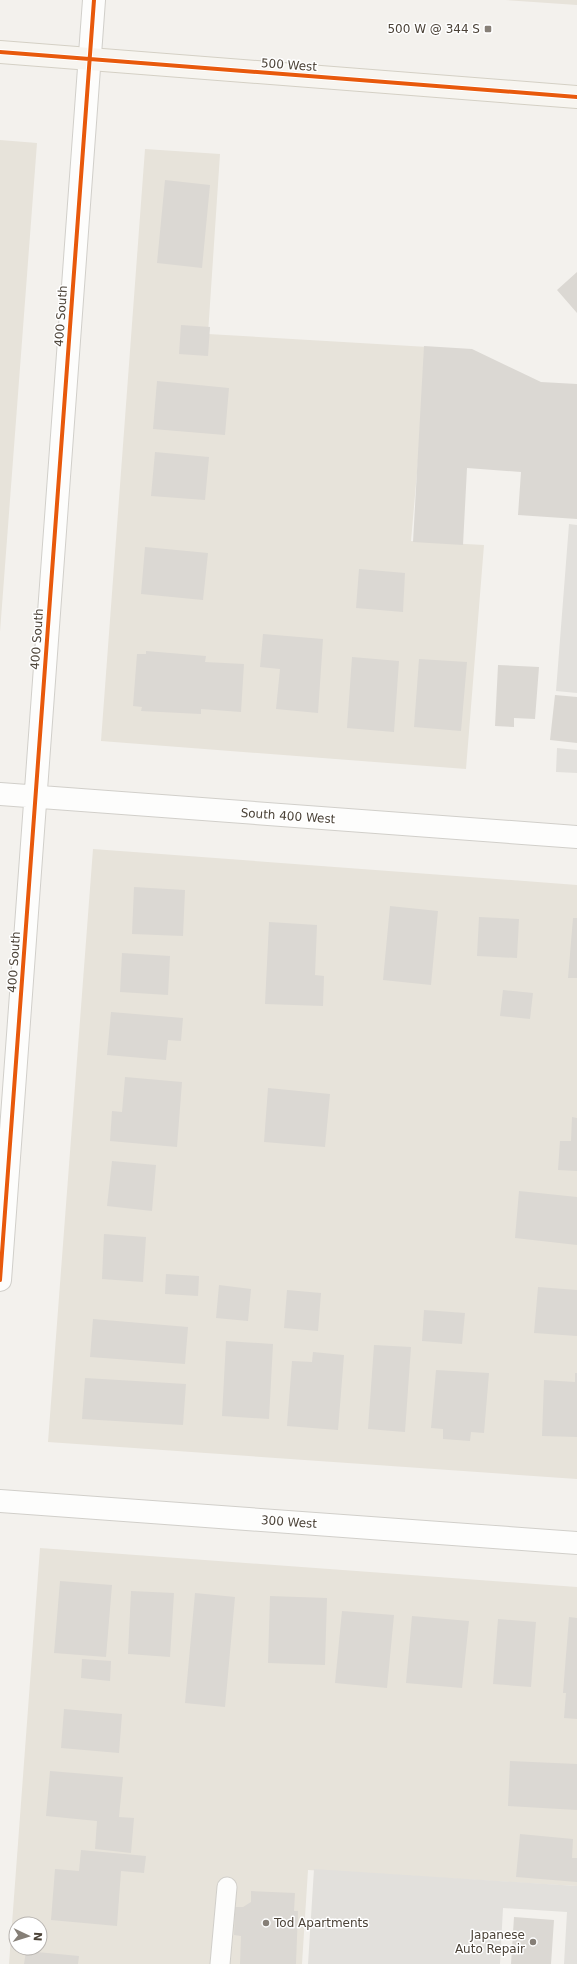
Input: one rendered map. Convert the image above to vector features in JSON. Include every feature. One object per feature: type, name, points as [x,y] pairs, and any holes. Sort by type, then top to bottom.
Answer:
[{"type":"main road","name":"500 West","points":[[0,52],[577,97]]},
{"type":"street","name":"400 South","points":[[0,1280],[94,0]]},
{"type":"street","name":"South 400 West","points":[[0,794],[577,837]]},
{"type":"street","name":"300 West","points":[[0,1501],[577,1543]]},
{"type":"lane","points":[[220,1964],[227,1886]]},
{"type":"shaded area","points":[[505,0],[577,0],[577,5]]},
{"type":"shaded area","points":[[0,140],[37,143],[0,632]]},
{"type":"shaded area","points":[[145,149],[220,154],[208,334],[428,347],[411,541],[484,545],[466,769],[101,741]]},
{"type":"shaded area","points":[[569,524],[577,525],[577,693],[556,691]]},
{"type":"shaded area","points":[[557,748],[577,750],[577,773],[556,772]]},
{"type":"shaded area","points":[[93,849],[577,885],[577,1479],[48,1442]]},
{"type":"shaded area","points":[[40,1548],[577,1587],[577,1886],[308,1870],[302,1964],[9,1964],[10,1956],[48,1956],[48,1916],[13,1916]]},
{"type":"shaded area","points":[[314,1869],[577,1886],[577,1964],[564,1964],[567,1912],[503,1908],[500,1964],[308,1964]]},
{"type":"building","points":[[165,180],[210,185],[202,268],[157,263]]},
{"type":"building","points":[[577,272],[577,313],[557,290]]},
{"type":"building","points":[[181,325],[210,327],[208,356],[179,354]]},
{"type":"building","points":[[424,346],[472,349],[541,382],[577,384],[577,519],[518,515],[521,472],[467,468],[463,545],[413,542]]},
{"type":"building","points":[[157,381],[229,388],[225,435],[153,429]]},
{"type":"building","points":[[155,452],[209,457],[205,500],[151,496]]},
{"type":"building","points":[[145,547],[208,553],[203,600],[141,594]]},
{"type":"building","points":[[359,569],[405,573],[403,612],[356,608]]},
{"type":"building","points":[[263,634],[323,639],[318,713],[276,709],[280,669],[260,667]]},
{"type":"building","points":[[146,651],[206,656],[205,662],[244,664],[241,712],[201,709],[201,714],[141,711],[142,707],[133,706],[137,654],[146,654]]},
{"type":"building","points":[[352,657],[399,661],[394,732],[347,728]]},
{"type":"building","points":[[419,659],[467,662],[461,731],[414,727]]},
{"type":"building","points":[[498,665],[539,667],[535,719],[514,718],[514,727],[495,726]]},
{"type":"building","points":[[555,695],[577,697],[577,743],[550,740]]},
{"type":"building","points":[[134,887],[185,890],[183,936],[132,934]]},
{"type":"building","points":[[390,906],[438,911],[431,985],[383,980]]},
{"type":"building","points":[[479,917],[519,919],[517,958],[477,956]]},
{"type":"building","points":[[573,918],[577,918],[577,978],[568,978]]},
{"type":"building","points":[[269,922],[317,925],[315,975],[324,976],[323,1006],[265,1004]]},
{"type":"building","points":[[122,953],[170,956],[168,995],[120,992]]},
{"type":"building","points":[[503,990],[533,993],[530,1019],[500,1016]]},
{"type":"building","points":[[111,1012],[183,1018],[181,1041],[168,1040],[166,1060],[107,1055]]},
{"type":"building","points":[[125,1077],[182,1082],[177,1147],[110,1141],[112,1111],[122,1112]]},
{"type":"building","points":[[268,1088],[330,1094],[325,1147],[264,1142]]},
{"type":"building","points":[[572,1117],[577,1118],[577,1171],[558,1170],[560,1141],[571,1141]]},
{"type":"building","points":[[112,1161],[156,1165],[152,1211],[107,1206]]},
{"type":"building","points":[[519,1191],[577,1197],[577,1245],[515,1238]]},
{"type":"building","points":[[104,1234],[146,1237],[143,1282],[102,1279]]},
{"type":"building","points":[[166,1274],[199,1276],[198,1296],[165,1294]]},
{"type":"building","points":[[219,1285],[251,1289],[248,1321],[216,1318]]},
{"type":"building","points":[[538,1287],[577,1290],[577,1336],[534,1333]]},
{"type":"building","points":[[287,1290],[321,1293],[318,1331],[284,1328]]},
{"type":"building","points":[[424,1310],[465,1313],[462,1344],[422,1341]]},
{"type":"building","points":[[93,1319],[188,1327],[185,1364],[90,1357]]},
{"type":"building","points":[[226,1341],[273,1344],[269,1419],[222,1416]]},
{"type":"building","points":[[374,1345],[411,1347],[405,1432],[368,1429]]},
{"type":"building","points":[[313,1352],[344,1355],[338,1430],[287,1426],[292,1361],[312,1362]]},
{"type":"building","points":[[436,1370],[489,1373],[484,1433],[471,1432],[470,1441],[443,1439],[443,1429],[431,1428]]},
{"type":"building","points":[[575,1373],[577,1373],[577,1437],[542,1436],[544,1380],[575,1382]]},
{"type":"building","points":[[85,1378],[186,1384],[183,1425],[82,1419]]},
{"type":"building","points":[[60,1581],[112,1585],[106,1657],[54,1653]]},
{"type":"building","points":[[131,1591],[174,1593],[170,1657],[128,1654]]},
{"type":"building","points":[[195,1593],[235,1597],[225,1707],[185,1703]]},
{"type":"building","points":[[270,1596],[327,1598],[325,1665],[268,1663]]},
{"type":"building","points":[[342,1611],[394,1615],[387,1688],[335,1683]]},
{"type":"building","points":[[412,1616],[469,1621],[462,1688],[406,1683]]},
{"type":"building","points":[[569,1617],[577,1618],[577,1719],[564,1718],[566,1693],[563,1693]]},
{"type":"building","points":[[498,1619],[536,1622],[531,1687],[493,1684]]},
{"type":"building","points":[[82,1659],[111,1661],[110,1681],[81,1678]]},
{"type":"building","points":[[64,1709],[122,1714],[119,1753],[61,1748]]},
{"type":"building","points":[[510,1761],[577,1764],[577,1810],[508,1806]]},
{"type":"building","points":[[50,1771],[123,1777],[119,1817],[134,1818],[131,1853],[95,1849],[97,1821],[46,1816]]},
{"type":"building","points":[[520,1834],[573,1839],[572,1858],[577,1858],[577,1882],[516,1877]]},
{"type":"building","points":[[81,1850],[146,1856],[144,1873],[121,1871],[117,1926],[51,1920],[55,1869],[79,1871]]},
{"type":"building","name":"Tod Apartments","points":[[251,1891],[295,1893],[294,1911],[298,1911],[296,1964],[240,1964],[241,1936],[234,1935],[235,1907],[243,1907],[251,1902]]},
{"type":"building","name":"Japanese Auto Repair","points":[[514,1917],[554,1920],[551,1964],[511,1964]]},
{"type":"building","points":[[48,1953],[79,1956],[78,1964],[24,1964],[25,1956],[48,1956]]},
{"type":"cycle path","points":[[0,1280],[94,0]]},
{"type":"cycle path","points":[[0,52],[577,97]]},
{"type":"place","name":"500 W @ 344 S","points":[[488,29]]},
{"type":"place","name":"Tod Apartments","points":[[266,1923]]},
{"type":"place","name":"Japanese Auto Repair","points":[[533,1942]]}]
